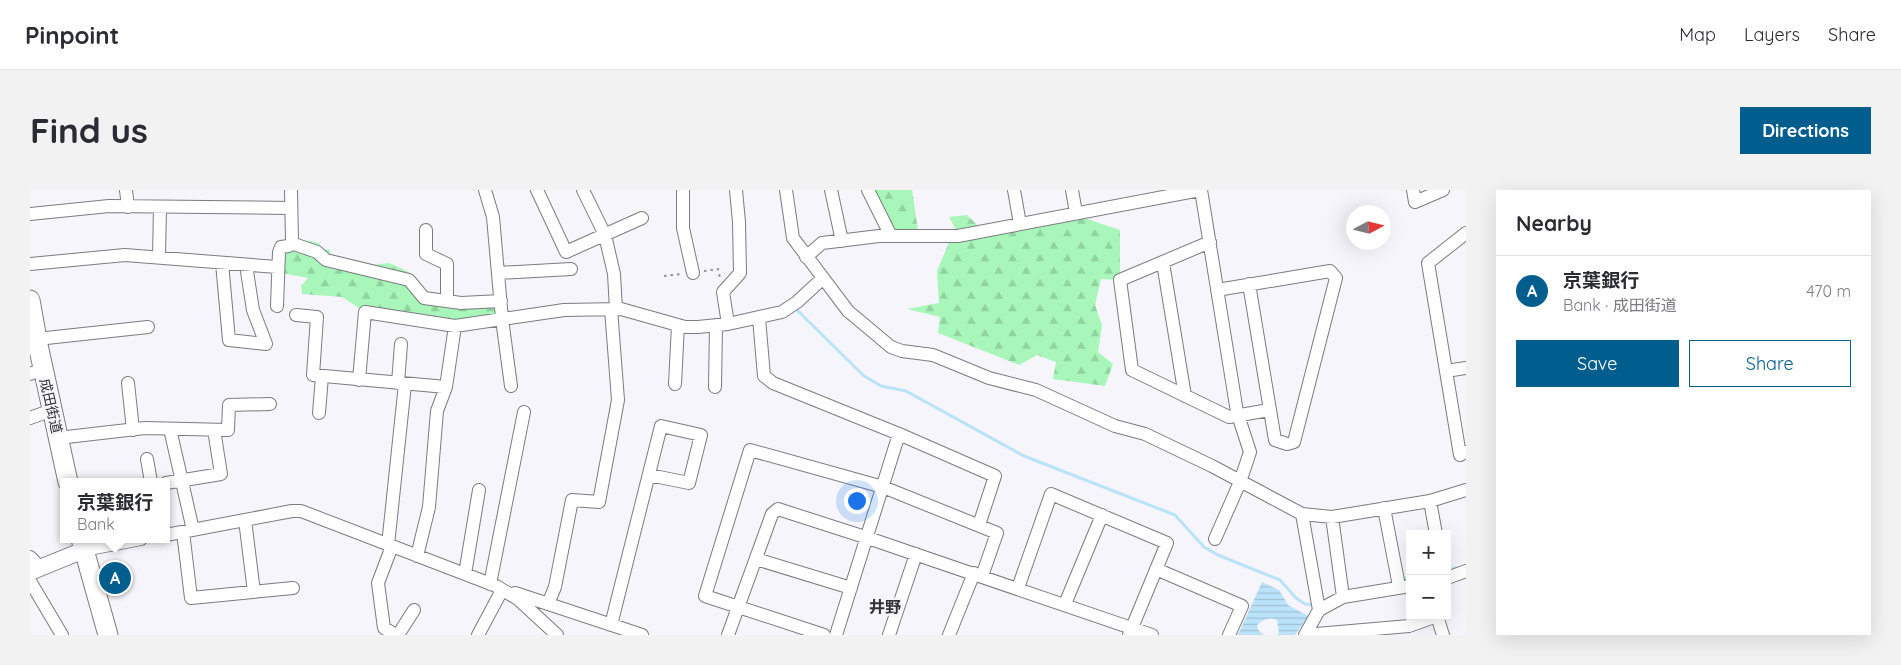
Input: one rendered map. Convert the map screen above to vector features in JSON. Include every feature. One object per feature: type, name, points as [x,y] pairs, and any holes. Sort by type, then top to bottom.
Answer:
[{"type":"highway","name":"成田街道","points":[[30,300],[36,339],[36,372],[52,410],[67,478]]},
{"type":"highway","points":[[82,544],[108,635]]},
{"type":"main road","points":[[34,566],[82,544]]},
{"type":"street","points":[[126,190],[128,207]]},
{"type":"street","points":[[291,190],[291,243]]},
{"type":"street","points":[[485,190],[493,217],[502,319],[511,386]]},
{"type":"street","points":[[537,190],[566,252],[642,218]]},
{"type":"street","points":[[548,604],[555,587],[572,500],[599,502],[618,400],[614,274],[605,235],[583,190]]},
{"type":"street","points":[[683,190],[682,228],[693,273]]},
{"type":"street","points":[[715,387],[722,324],[723,292],[740,273],[740,222],[736,190]]},
{"type":"street","points":[[786,190],[793,238],[822,279],[848,311],[891,347],[902,351],[933,355],[989,378],[1036,390],[1115,426],[1146,434],[1302,514],[1332,517],[1430,501],[1466,490]]},
{"type":"street","points":[[831,190],[842,241]]},
{"type":"street","points":[[868,190],[891,236]]},
{"type":"street","points":[[1014,190],[1020,224]]},
{"type":"street","points":[[1072,190],[1076,214]]},
{"type":"street","points":[[806,257],[822,243],[891,236],[958,236],[1200,190],[1238,416],[1250,452],[1240,482],[1215,539]]},
{"type":"street","points":[[1413,190],[1415,202],[1443,190]]},
{"type":"street","points":[[30,214],[128,207],[291,208]]},
{"type":"street","points":[[159,257],[160,207]]},
{"type":"street","points":[[426,230],[426,254],[447,264],[446,301]]},
{"type":"street","points":[[1466,233],[1428,263],[1460,455],[1466,452]]},
{"type":"street","points":[[1210,242],[1120,280],[1132,370],[1229,417],[1269,410]]},
{"type":"street","points":[[277,306],[277,267],[281,247],[289,246],[291,243]]},
{"type":"street","points":[[291,243],[317,252],[326,260],[409,280],[424,298],[461,303],[501,301]]},
{"type":"street","points":[[30,264],[124,255],[277,267]]},
{"type":"street","points":[[1162,262],[1185,396]]},
{"type":"street","points":[[222,263],[229,340],[266,344],[253,310],[246,264]]},
{"type":"street","points":[[498,273],[571,269]]},
{"type":"street","points":[[1217,290],[1249,284],[1330,270],[1336,278],[1294,442],[1287,444],[1275,440],[1249,284]]},
{"type":"street","points":[[359,380],[365,312],[455,326],[564,310],[614,309],[698,328],[759,318],[782,312],[797,302],[822,279]]},
{"type":"street","points":[[296,315],[316,317],[313,375],[446,387]]},
{"type":"street","points":[[759,318],[764,376],[773,383],[899,434],[995,476],[978,525]]},
{"type":"street","points":[[675,384],[678,325]]},
{"type":"street","points":[[418,556],[428,507],[437,411],[446,387],[455,326]]},
{"type":"street","points":[[36,339],[148,327]]},
{"type":"street","points":[[401,344],[402,383],[390,545],[378,583],[384,628],[397,635],[414,610]]},
{"type":"street","points":[[1446,371],[1466,368]]},
{"type":"street","points":[[319,413],[322,376]]},
{"type":"street","points":[[128,383],[133,430]]},
{"type":"street","points":[[58,438],[133,430],[228,430],[229,405],[270,404]]},
{"type":"street","points":[[30,418],[52,410]]},
{"type":"street","points":[[478,635],[496,587],[524,412]]},
{"type":"street","points":[[611,625],[661,426],[701,435],[689,483],[649,475]]},
{"type":"street","points":[[170,429],[182,481],[188,531],[191,598],[293,588]]},
{"type":"street","points":[[170,482],[221,474],[214,430]]},
{"type":"street","points":[[836,635],[868,538],[899,434]]},
{"type":"street","points":[[824,635],[705,596],[750,450],[883,488],[998,534],[949,635]]},
{"type":"street","points":[[147,459],[150,478]]},
{"type":"street","points":[[464,574],[479,490]]},
{"type":"street","points":[[1018,588],[1051,494],[1167,543],[1130,631]]},
{"type":"street","points":[[1430,501],[1435,530]]},
{"type":"street","points":[[1305,635],[1318,610],[1343,597],[1405,586],[1384,508]]},
{"type":"street","points":[[728,635],[772,514],[778,509],[1065,604],[1130,631],[1152,635]]},
{"type":"street","points":[[170,534],[292,511],[301,511],[496,587],[642,635]]},
{"type":"street","points":[[1302,514],[1318,610]]},
{"type":"street","points":[[1065,604],[1102,516]]},
{"type":"street","points":[[1332,517],[1343,597]]},
{"type":"street","points":[[245,520],[254,592]]},
{"type":"street","points":[[889,635],[916,554]]},
{"type":"street","points":[[756,559],[851,588]]},
{"type":"street","points":[[1156,569],[1242,606],[1228,635]]},
{"type":"street","points":[[1451,577],[1466,572]]},
{"type":"street","points":[[30,581],[62,635]]},
{"type":"street","points":[[496,587],[518,599],[557,635]]},
{"type":"street","points":[[1305,635],[1410,626],[1426,620]]},
{"type":"street","points":[[1438,620],[1443,635]]},
{"type":"green space","points":[[868,190],[912,190],[919,237],[891,236]]},
{"type":"green space","points":[[1072,214],[1120,230],[1120,280],[1101,279],[1095,305],[1102,325],[1098,352],[1113,364],[1105,386],[1053,379],[1056,362],[1037,355],[1019,365],[938,333],[940,317],[907,309],[939,303],[937,271],[955,228],[949,217],[967,215],[983,231]]},
{"type":"green space","points":[[299,239],[319,243],[323,250],[329,249],[331,255],[372,265],[389,263],[409,272],[425,293],[451,302],[501,301],[502,319],[455,326],[365,312],[342,297],[302,294],[301,286],[308,278],[277,272],[281,247]]},
{"type":"water","points":[[1262,582],[1279,590],[1288,605],[1308,616],[1295,635],[1276,635],[1279,634],[1277,620],[1269,619],[1257,625],[1258,630],[1264,635],[1238,635]]},
{"type":"waterway","points":[[797,310],[864,376],[881,386],[906,391],[1024,456],[1175,515],[1204,547],[1218,555],[1280,580],[1296,598],[1305,604],[1315,605]]},
{"type":"waterway","points":[[1451,569],[1456,568]]},
{"type":"waterway","points":[[1401,579],[1406,578]]},
{"type":"place","name":"京葉銀行","points":[[115,578]]},
{"type":"district","name":"井野","points":[[885,607]]}]
